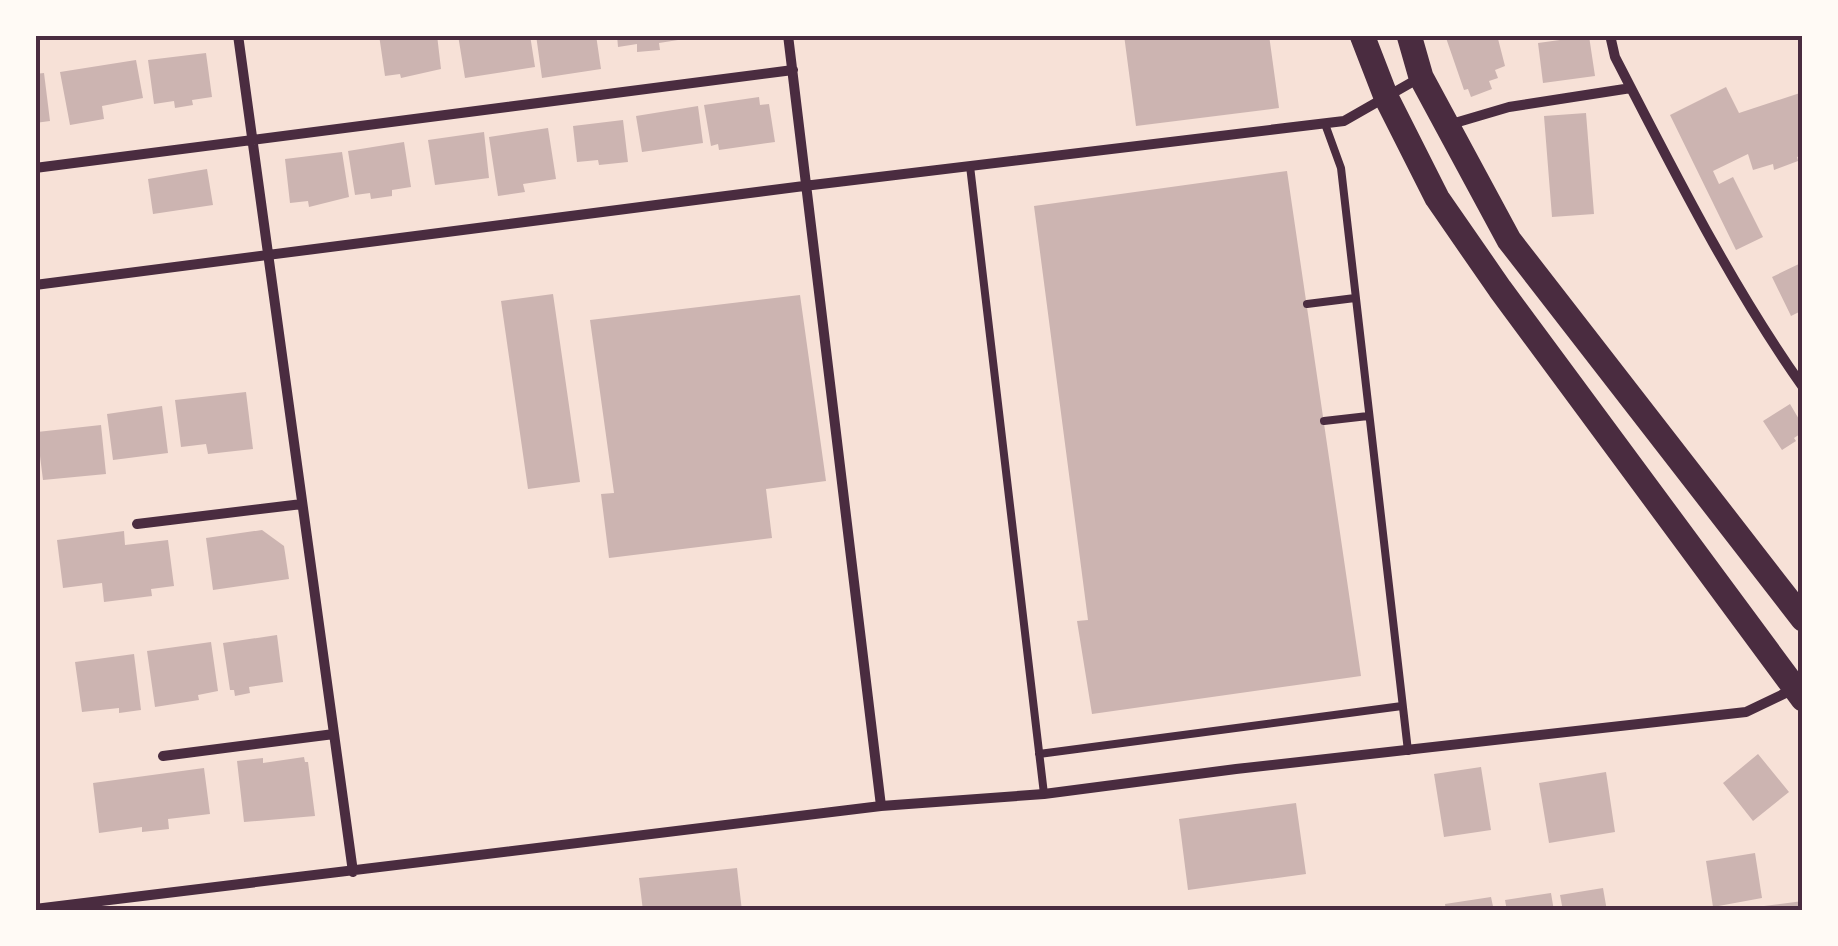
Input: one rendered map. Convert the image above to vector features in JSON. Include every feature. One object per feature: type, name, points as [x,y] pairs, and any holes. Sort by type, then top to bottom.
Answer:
[{"type":"main road","points":[[1362,35],[1386,97],[1437,198],[1800,690]]},
{"type":"main road","points":[[1408,35],[1422,76],[1509,240],[1803,619]]},
{"type":"street","points":[[238,35],[353,872]]},
{"type":"street","points":[[788,35],[881,806]]},
{"type":"street","points":[[1610,35],[1615,57],[1631,88],[1752,309],[1803,387]]},
{"type":"street","points":[[35,168],[793,70]]},
{"type":"street","points":[[35,285],[804,186],[1325,124],[1344,121],[1422,76]]},
{"type":"street","points":[[1447,126],[1509,107],[1631,88]]},
{"type":"street","points":[[137,524],[302,504]]},
{"type":"street","points":[[35,909],[881,806],[1044,794],[1746,712],[1800,690]]},
{"type":"street","points":[[163,756],[334,734]]},
{"type":"lane","points":[[1325,124],[1340,168],[1408,751]]},
{"type":"lane","points":[[970,166],[1044,794]]},
{"type":"lane","points":[[1306,304],[1355,298]]},
{"type":"lane","points":[[1324,422],[1368,416]]},
{"type":"lane","points":[[1039,754],[1402,706]]},
{"type":"building","points":[[379,35],[437,35],[441,69],[401,78],[400,74],[385,76]]},
{"type":"building","points":[[458,35],[530,35],[535,67],[465,78]]},
{"type":"building","points":[[536,35],[596,35],[601,69],[542,78]]},
{"type":"building","points":[[617,35],[677,35],[678,40],[659,43],[660,50],[637,52],[637,44],[618,47]]},
{"type":"building","points":[[1124,35],[1269,35],[1279,108],[1136,126]]},
{"type":"building","points":[[1445,35],[1497,35],[1505,66],[1495,70],[1498,78],[1489,81],[1492,89],[1471,97],[1468,89],[1464,90]]},
{"type":"building","points":[[1589,36],[1595,76],[1543,83],[1538,43]]},
{"type":"building","points":[[206,53],[212,97],[175,108],[174,101],[154,104],[148,60]]},
{"type":"building","points":[[136,60],[143,98],[102,106],[104,119],[70,125],[60,72]]},
{"type":"building","points":[[44,73],[50,121],[35,123],[35,74]]},
{"type":"building","points":[[1726,87],[1739,113],[1803,92],[1803,155],[1797,157],[1798,161],[1774,170],[1773,164],[1753,170],[1748,154],[1713,171],[1719,184],[1733,177],[1763,237],[1736,250],[1670,115]]},
{"type":"building","points":[[759,97],[760,105],[769,104],[775,142],[719,150],[718,144],[711,146],[704,105]]},
{"type":"building","points":[[698,106],[703,143],[642,152],[636,116]]},
{"type":"building","points":[[1586,113],[1594,214],[1552,217],[1544,116]]},
{"type":"building","points":[[623,120],[628,162],[577,162],[573,126]]},
{"type":"building","points":[[548,128],[556,179],[523,184],[525,192],[498,196],[489,137]]},
{"type":"building","points":[[484,132],[489,178],[435,185],[428,140]]},
{"type":"building","points":[[404,142],[411,187],[392,190],[392,196],[371,199],[370,193],[355,195],[348,151]]},
{"type":"building","points":[[342,152],[349,197],[309,207],[308,201],[290,203],[285,159]]},
{"type":"building","points":[[207,169],[213,205],[153,214],[148,179]]},
{"type":"building","points":[[1287,171],[1361,676],[1092,714],[1077,621],[1088,620],[1034,206]]},
{"type":"building","points":[[1803,262],[1803,310],[1791,316],[1772,277]]},
{"type":"building","points":[[553,294],[580,482],[528,489],[501,301]]},
{"type":"building","points":[[800,295],[826,481],[766,489],[772,538],[609,558],[601,494],[614,493],[590,320]]},
{"type":"building","points":[[246,392],[253,449],[208,454],[206,444],[181,447],[175,400]]},
{"type":"building","points":[[1790,404],[1803,432],[1782,450],[1763,421]]},
{"type":"building","points":[[162,406],[168,453],[113,460],[107,414]]},
{"type":"building","points":[[101,425],[106,474],[43,480],[37,432]]},
{"type":"building","points":[[262,530],[284,546],[289,579],[213,590],[206,538]]},
{"type":"building","points":[[124,531],[125,545],[168,540],[174,586],[151,589],[152,596],[104,602],[102,583],[63,588],[57,540]]},
{"type":"building","points":[[277,635],[283,682],[249,687],[250,693],[235,696],[234,690],[230,690],[223,643]]},
{"type":"building","points":[[211,642],[218,691],[198,695],[199,700],[155,707],[147,651]]},
{"type":"building","points":[[134,654],[141,710],[82,712],[75,662]]},
{"type":"building","points":[[1758,754],[1789,792],[1753,821],[1723,783]]},
{"type":"building","points":[[304,757],[308,762],[315,816],[244,822],[237,761],[263,758],[263,763]]},
{"type":"building","points":[[1481,767],[1491,830],[1444,837],[1434,774]]},
{"type":"building","points":[[204,768],[210,814],[168,819],[169,829],[142,832],[142,827],[99,833],[93,783]]},
{"type":"building","points":[[1606,772],[1615,832],[1549,843],[1539,783]]},
{"type":"building","points":[[1296,803],[1306,874],[1188,890],[1179,819]]},
{"type":"building","points":[[1755,853],[1762,898],[1713,907],[1706,861]]},
{"type":"building","points":[[737,868],[742,911],[643,911],[639,878]]},
{"type":"building","points":[[1603,888],[1607,911],[1563,911],[1560,895]]},
{"type":"building","points":[[1551,893],[1554,911],[1507,911],[1505,900]]},
{"type":"building","points":[[1491,897],[1494,911],[1446,911],[1445,904]]},
{"type":"building","points":[[1803,901],[1803,911],[1740,911],[1740,909]]}]
